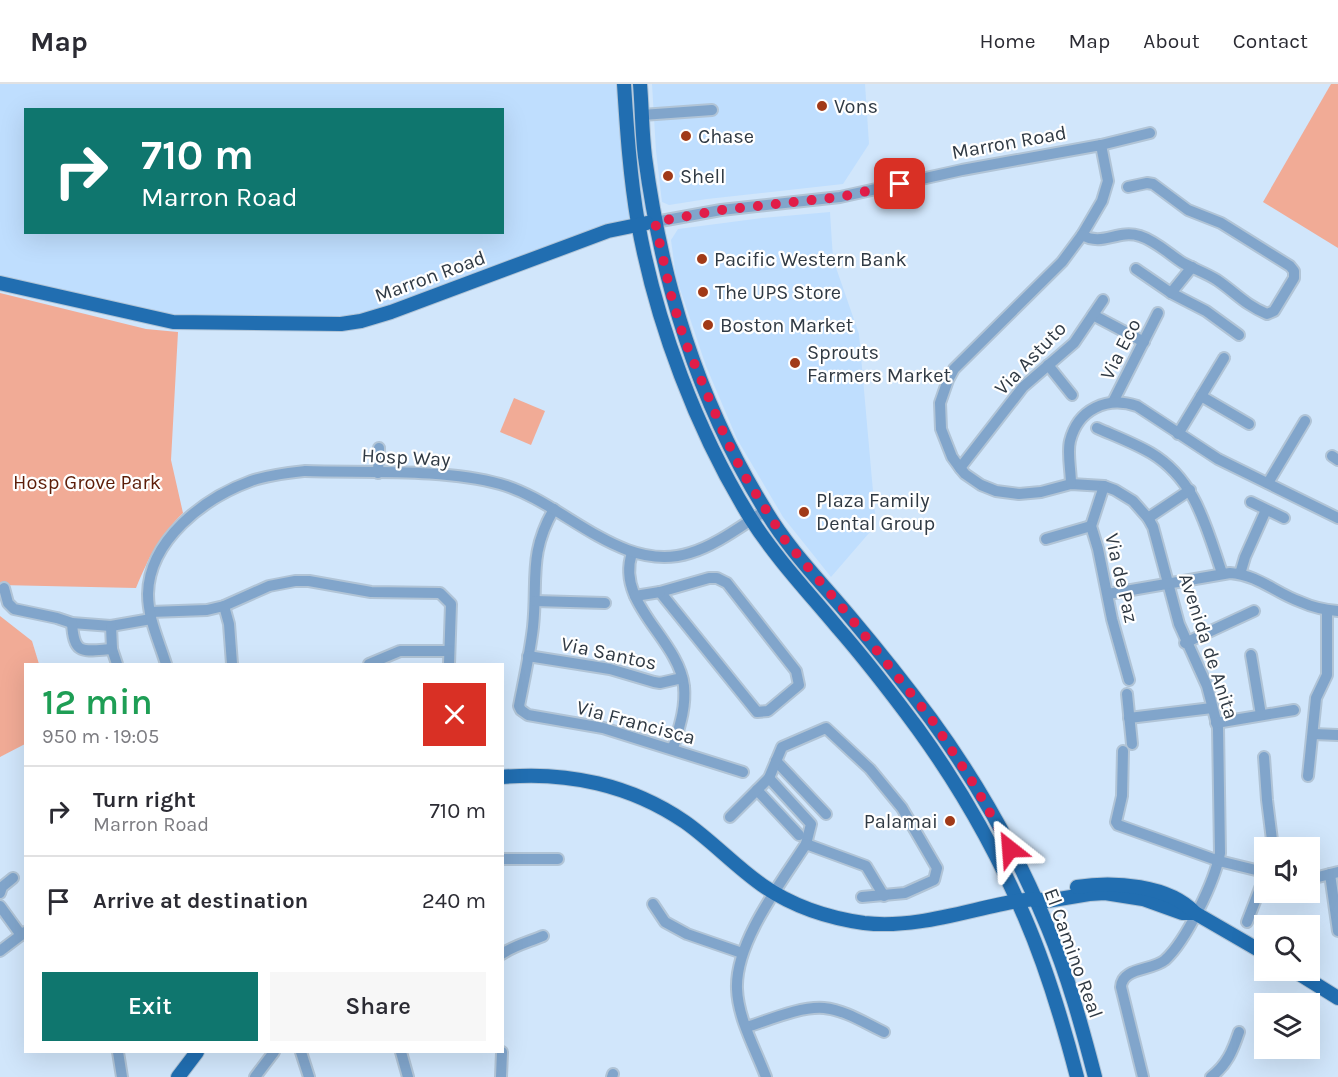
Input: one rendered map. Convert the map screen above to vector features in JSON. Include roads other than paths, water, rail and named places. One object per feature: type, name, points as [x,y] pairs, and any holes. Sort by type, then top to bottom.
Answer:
[{"type":"main road","name":"El Camino Real","points":[[624,84],[629,165],[638,225],[655,299],[669,344],[711,446],[751,519],[771,549],[838,627],[918,730],[968,805],[1025,918],[1057,1006],[1077,1077]]},
{"type":"main road","name":"El Camino Real","points":[[640,84],[644,153],[655,222],[671,295],[684,339],[726,439],[765,511],[785,540],[932,720],[982,798],[1035,899],[1063,971],[1095,1077]]},
{"type":"main road","name":"Marron Road","points":[[0,283],[173,322],[341,324],[391,312],[608,231],[655,222]]},
{"type":"main road","points":[[504,777],[568,778],[609,786],[635,795],[682,821],[774,893],[795,904],[826,915],[880,924],[908,923],[1035,899],[1042,893],[1107,884],[1150,890],[1168,896],[1186,904],[1195,913],[1254,947]]},
{"type":"main road","points":[[1311,981],[1338,998]]},
{"type":"main road","points":[[178,1077],[196,1053]]},
{"type":"street","points":[[642,115],[712,110]]},
{"type":"street","name":"Marron Road","points":[[655,222],[721,210],[840,197],[962,170],[1101,145],[1150,133]]},
{"type":"street","name":"Avenida de Anita","points":[[1101,145],[1106,166],[1107,190],[1082,235],[1062,262],[1030,296],[960,363],[948,380],[940,403],[941,429],[947,447],[964,474],[996,491],[1019,494],[1041,492],[1071,484],[1104,486],[1133,501],[1149,518],[1153,527],[1185,643],[1207,686],[1216,723],[1221,846],[1219,861],[1201,906],[1179,944],[1164,961],[1129,974],[1121,981],[1143,1077]]},
{"type":"street","points":[[1082,235],[1092,241],[1122,234],[1140,236],[1216,280],[1249,306],[1267,314],[1274,311],[1294,278],[1294,271],[1290,266],[1221,223],[1188,210],[1152,184],[1128,187]]},
{"type":"street","points":[[1171,293],[1192,267]]},
{"type":"street","points":[[1136,269],[1171,293],[1206,311],[1239,335]]},
{"type":"street","name":"Via Astuto","points":[[960,468],[1023,387],[1074,343],[1103,300]]},
{"type":"street","name":"Via Eco","points":[[1113,402],[1158,313]]},
{"type":"street","points":[[1092,315],[1144,342]]},
{"type":"street","points":[[1178,434],[1224,358]]},
{"type":"street","points":[[1048,365],[1072,395]]},
{"type":"street","points":[[1201,396],[1249,424]]},
{"type":"street","points":[[1071,484],[1069,442],[1077,424],[1095,408],[1113,402],[1125,402],[1137,406],[1218,459],[1338,518]]},
{"type":"street","points":[[1268,483],[1305,421]]},
{"type":"street","points":[[1097,428],[1152,454],[1183,480],[1197,502],[1222,573]]},
{"type":"street","points":[[378,473],[379,448]]},
{"type":"street","name":"Hosp Way","points":[[166,663],[151,615],[148,593],[152,568],[162,547],[181,524],[222,495],[251,481],[283,473],[305,471],[439,475],[497,483],[525,493],[624,550],[664,558],[692,553],[765,511]]},
{"type":"street","name":"Via de Paz","points":[[1104,486],[1091,526],[1112,619],[1129,680]]},
{"type":"street","points":[[1149,518],[1190,490]]},
{"type":"street","points":[[1251,502],[1284,518]]},
{"type":"street","points":[[528,656],[533,628],[534,563],[543,528],[554,509]]},
{"type":"street","points":[[1240,573],[1266,510]]},
{"type":"street","points":[[1046,539],[1091,526]]},
{"type":"street","points":[[632,553],[628,564],[629,583],[674,658],[684,686],[684,712],[674,745],[671,748]]},
{"type":"street","points":[[1108,594],[1222,573],[1240,573],[1264,582],[1300,602],[1333,610],[1333,658],[1316,698],[1308,776]]},
{"type":"street","points":[[635,596],[660,592],[710,578],[717,578],[727,583],[796,671],[799,685],[768,711],[757,712],[660,592]]},
{"type":"street","points":[[4,588],[8,603],[14,609],[72,623],[111,626],[151,615],[200,612],[225,606],[269,586],[296,581],[309,581],[371,592],[440,593],[452,604],[449,663]]},
{"type":"street","points":[[534,601],[605,603]]},
{"type":"street","points":[[225,606],[232,663]]},
{"type":"street","points":[[1185,643],[1254,611]]},
{"type":"street","points":[[72,623],[73,641],[78,648],[112,649]]},
{"type":"street","points":[[111,626],[112,649],[117,663]]},
{"type":"street","points":[[371,663],[400,651],[449,651]]},
{"type":"street","points":[[1251,655],[1261,716]]},
{"type":"street","name":"Via Santos","points":[[528,656],[610,669],[660,683],[682,678]]},
{"type":"street","name":"Via Francisca","points":[[528,656],[519,706],[528,715],[603,728],[742,772]]},
{"type":"street","points":[[1127,694],[1132,744]]},
{"type":"street","points":[[1129,718],[1212,708]]},
{"type":"street","points":[[1216,723],[1294,710]]},
{"type":"street","points":[[730,818],[769,778],[782,747],[826,728],[870,769],[902,808],[937,868],[934,880],[905,893],[862,897]]},
{"type":"street","points":[[1313,734],[1338,735]]},
{"type":"street","points":[[1123,751],[1122,796],[1116,822],[1120,827],[1219,861],[1254,870]]},
{"type":"street","points":[[1264,757],[1272,837]]},
{"type":"street","points":[[776,761],[826,814]]},
{"type":"street","points":[[766,1077],[740,1007],[737,988],[742,953],[774,893],[806,844],[812,824],[769,778]]},
{"type":"street","points":[[757,790],[799,835]]},
{"type":"street","points":[[806,844],[866,866],[884,896]]},
{"type":"street","points":[[504,859],[558,859]]},
{"type":"street","points":[[1334,873],[1338,932]]},
{"type":"street","points":[[0,893],[2,887],[13,878]]},
{"type":"street","points":[[1247,922],[1254,903]]},
{"type":"street","points":[[653,904],[665,922],[687,934],[742,953]]},
{"type":"street","points":[[0,906],[23,934],[0,951]]},
{"type":"street","points":[[504,953],[512,947],[543,936]]},
{"type":"street","points":[[747,1027],[800,1011],[824,1008],[840,1011],[884,1032]]},
{"type":"street","points":[[1211,1077],[1219,1072],[1231,1054],[1239,1032]]},
{"type":"street","points":[[118,1053],[122,1077]]},
{"type":"street","points":[[255,1077],[273,1053]]},
{"type":"street","points":[[301,1053],[309,1077]]},
{"type":"street","points":[[401,1053],[408,1077]]},
{"type":"street","points":[[501,1077],[502,1053]]},
{"type":"place","name":"Vons","points":[[822,106]]},
{"type":"place","name":"Chase","points":[[686,136]]},
{"type":"place","name":"Shell","points":[[668,176]]},
{"type":"place","name":"Pacific Western Bank","points":[[702,259]]},
{"type":"place","name":"The UPS Store","points":[[703,292]]},
{"type":"place","name":"Boston Market","points":[[708,325]]},
{"type":"place","name":"Sprouts Farmers Market","points":[[795,363]]},
{"type":"place","name":"Plaza Family Dental Group","points":[[804,512]]},
{"type":"place","name":"Palamai","points":[[950,821]]},
{"type":"park label","name":"Hosp Grove Park","points":[[87,482]]}]
